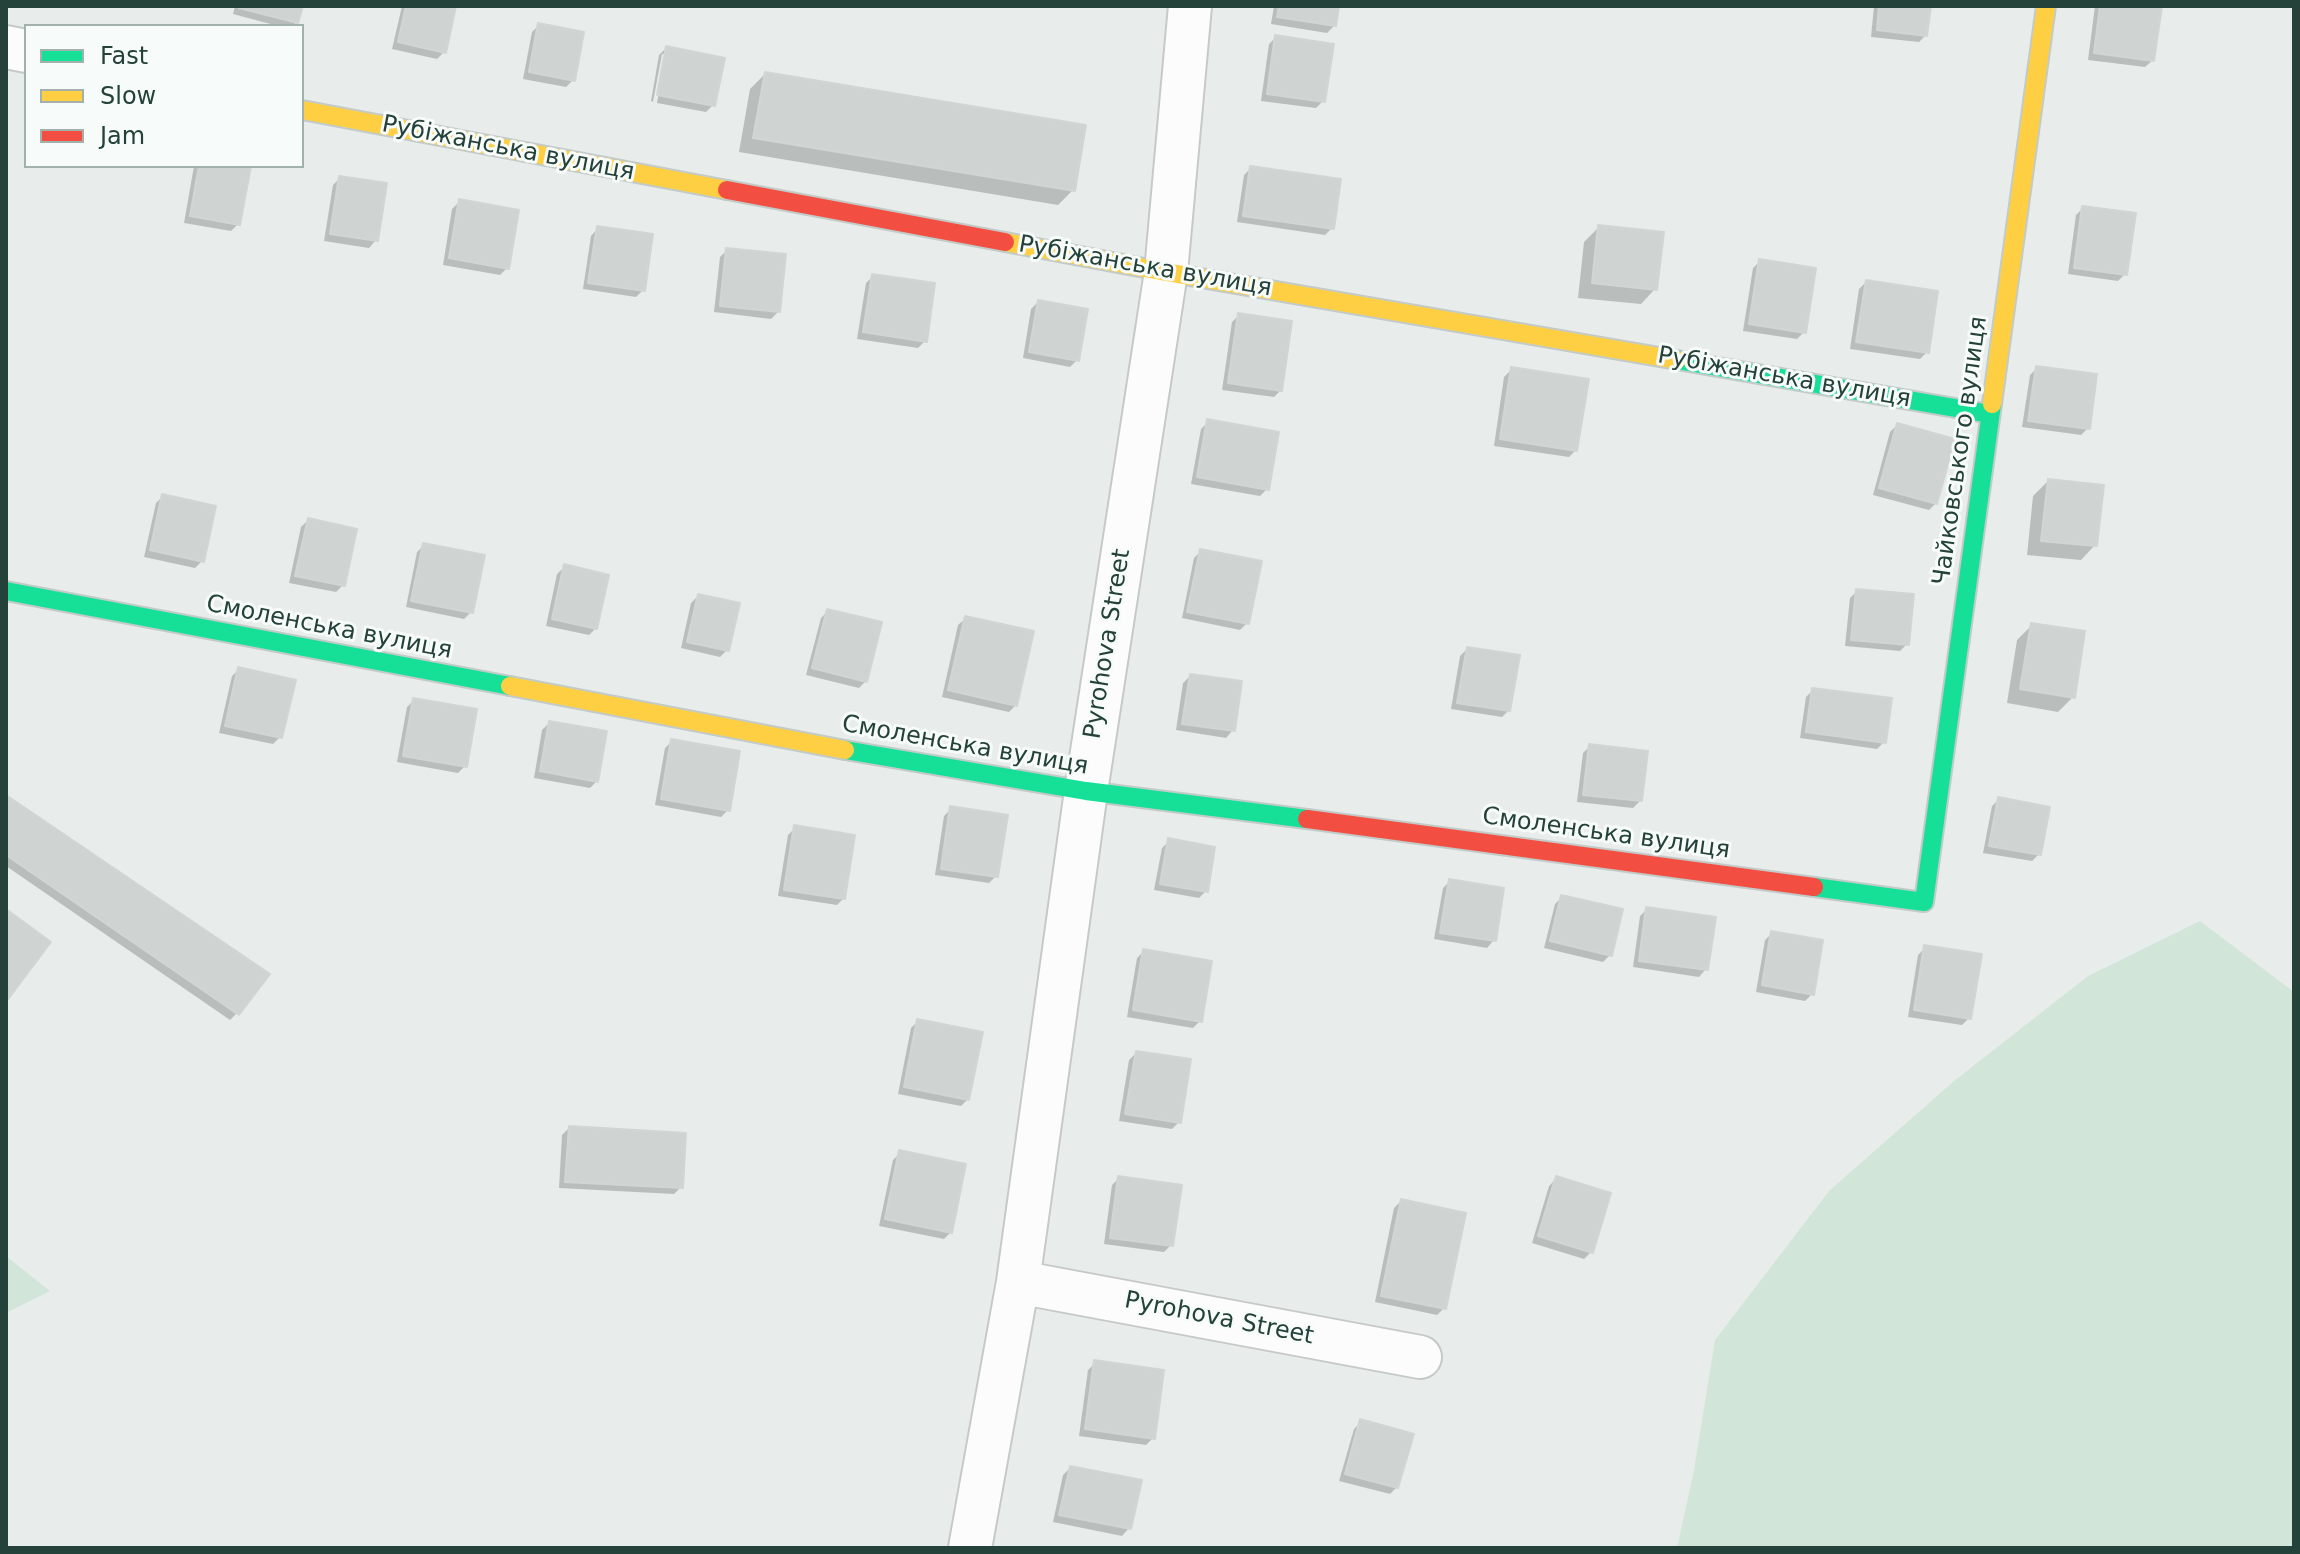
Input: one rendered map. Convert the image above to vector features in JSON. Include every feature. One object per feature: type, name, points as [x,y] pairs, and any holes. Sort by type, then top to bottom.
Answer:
[{"type":"street","name":"Pyrohova Street","points":[[970,1548],[1018,1282],[1086,791],[1166,272],[1190,6]]},
{"type":"street","name":"Чайковського вулиця","points":[[1924,902],[2046,6]]},
{"type":"street","name":"Рубіжанська вулиця","points":[[304,110],[1166,272],[1990,414]]},
{"type":"street","name":"Смоленська вулиця","points":[[6,591],[930,766],[1086,791],[1924,902]]},
{"type":"street","name":"Pyrohova Street","points":[[1018,1282],[1420,1357]]},
{"type":"green space","points":[[2200,921],[2294,992],[2294,1548],[1677,1548],[1694,1470],[1715,1340],[1829,1191],[1954,1081],[2088,976]]},
{"type":"green space","points":[[6,1256],[50,1291],[6,1313]]},
{"type":"building","points":[[239,6],[303,6],[298,23]]},
{"type":"building","points":[[406,6],[456,6],[446,53],[398,42]]},
{"type":"building","points":[[1279,6],[1339,6],[1336,26],[1277,17]]},
{"type":"building","points":[[1879,6],[1931,6],[1927,36],[1877,30]]},
{"type":"building","points":[[2100,6],[2162,6],[2154,61],[2094,53]]},
{"type":"building","points":[[538,23],[584,32],[575,81],[529,72]]},
{"type":"building","points":[[1275,35],[1334,44],[1325,102],[1267,94]]},
{"type":"building","points":[[666,46],[725,58],[715,106],[657,95]]},
{"type":"building","points":[[765,72],[1086,125],[1075,191],[753,138]]},
{"type":"building","points":[[1250,166],[1341,179],[1334,229],[1243,216]]},
{"type":"building","points":[[199,168],[251,168],[240,225],[190,216]]},
{"type":"building","points":[[339,176],[387,183],[378,241],[330,234]]},
{"type":"building","points":[[459,199],[519,210],[509,269],[449,258]]},
{"type":"building","points":[[2082,206],[2136,213],[2127,275],[2074,268]]},
{"type":"building","points":[[1598,225],[1664,232],[1657,290],[1592,283]]},
{"type":"building","points":[[597,226],[653,234],[645,291],[588,283]]},
{"type":"building","points":[[726,248],[786,254],[780,312],[720,306]]},
{"type":"building","points":[[1759,259],[1816,268],[1806,333],[1749,324]]},
{"type":"building","points":[[872,274],[935,283],[927,342],[863,332]]},
{"type":"building","points":[[1866,280],[1938,291],[1929,353],[1856,342]]},
{"type":"building","points":[[1038,300],[1088,309],[1079,361],[1029,352]]},
{"type":"building","points":[[1238,313],[1292,321],[1282,391],[1228,383]]},
{"type":"building","points":[[2036,366],[2097,374],[2090,429],[2028,421]]},
{"type":"building","points":[[1511,367],[1589,379],[1577,451],[1500,439]]},
{"type":"building","points":[[1207,419],[1279,432],[1269,490],[1197,477]]},
{"type":"building","points":[[1897,423],[1955,439],[1937,504],[1879,488]]},
{"type":"building","points":[[2048,479],[2104,485],[2097,546],[2041,541]]},
{"type":"building","points":[[162,494],[216,506],[204,562],[150,550]]},
{"type":"building","points":[[308,518],[357,529],[345,586],[295,576]]},
{"type":"building","points":[[423,543],[485,555],[473,613],[411,601]]},
{"type":"building","points":[[1200,549],[1262,561],[1249,624],[1187,612]]},
{"type":"building","points":[[564,564],[609,575],[597,629],[552,619]]},
{"type":"building","points":[[1856,589],[1914,594],[1909,645],[1851,640]]},
{"type":"building","points":[[698,594],[740,603],[729,651],[687,642]]},
{"type":"building","points":[[827,609],[882,622],[867,682],[812,668]]},
{"type":"building","points":[[965,616],[1034,631],[1017,706],[948,690]]},
{"type":"building","points":[[2031,623],[2085,631],[2075,698],[2020,689]]},
{"type":"building","points":[[1467,647],[1520,655],[1510,711],[1457,703]]},
{"type":"building","points":[[238,667],[296,680],[282,738],[225,726]]},
{"type":"building","points":[[1190,674],[1242,681],[1235,731],[1182,724]]},
{"type":"building","points":[[1812,688],[1892,698],[1886,743],[1806,732]]},
{"type":"building","points":[[413,698],[477,709],[467,767],[403,756]]},
{"type":"building","points":[[549,721],[607,731],[598,782],[540,771]]},
{"type":"building","points":[[671,739],[740,751],[730,811],[661,799]]},
{"type":"building","points":[[1589,744],[1648,751],[1642,801],[1583,795]]},
{"type":"building","points":[[6,795],[270,974],[239,1015],[6,855]]},
{"type":"building","points":[[1998,797],[2050,807],[2041,855],[1989,846]]},
{"type":"building","points":[[950,806],[1008,815],[998,877],[941,869]]},
{"type":"building","points":[[794,825],[855,835],[845,899],[784,890]]},
{"type":"building","points":[[1168,838],[1215,847],[1208,892],[1160,884]]},
{"type":"building","points":[[1449,879],[1504,888],[1496,941],[1440,933]]},
{"type":"building","points":[[1561,895],[1623,909],[1612,956],[1550,941]]},
{"type":"building","points":[[1646,907],[1716,917],[1708,970],[1639,961]]},
{"type":"building","points":[[6,909],[51,942],[6,1002]]},
{"type":"building","points":[[1771,931],[1823,940],[1814,995],[1762,985]]},
{"type":"building","points":[[1924,945],[1982,954],[1971,1019],[1914,1010]]},
{"type":"building","points":[[1143,949],[1212,961],[1202,1022],[1133,1010]]},
{"type":"building","points":[[917,1019],[983,1032],[969,1100],[904,1087]]},
{"type":"building","points":[[1136,1051],[1191,1059],[1181,1123],[1125,1114]]},
{"type":"building","points":[[569,1126],[686,1133],[683,1188],[565,1182]]},
{"type":"building","points":[[899,1150],[966,1164],[952,1233],[885,1219]]},
{"type":"building","points":[[1118,1176],[1182,1185],[1173,1246],[1110,1238]]},
{"type":"building","points":[[1556,1176],[1611,1193],[1593,1253],[1538,1236]]},
{"type":"building","points":[[1401,1199],[1466,1213],[1446,1309],[1381,1296]]},
{"type":"building","points":[[1094,1360],[1164,1370],[1155,1439],[1085,1429]]},
{"type":"building","points":[[1360,1419],[1414,1434],[1398,1488],[1345,1474]]},
{"type":"building","points":[[1070,1466],[1142,1480],[1131,1529],[1059,1515]]},
{"type":"traffic: fast","points":[[1677,360],[1990,414]]},
{"type":"traffic: fast","points":[[1814,887],[1924,902],[1992,404]]},
{"type":"traffic: fast","points":[[6,591],[510,686]]},
{"type":"traffic: fast","points":[[845,750],[1086,791],[1307,819]]},
{"type":"traffic: slow","points":[[1992,404],[2046,6]]},
{"type":"traffic: slow","points":[[304,110],[727,190]]},
{"type":"traffic: slow","points":[[1005,242],[1677,360]]},
{"type":"traffic: slow","points":[[510,686],[845,750]]},
{"type":"traffic: jam","points":[[727,190],[1005,242]]},
{"type":"traffic: jam","points":[[1307,819],[1814,887]]}]
